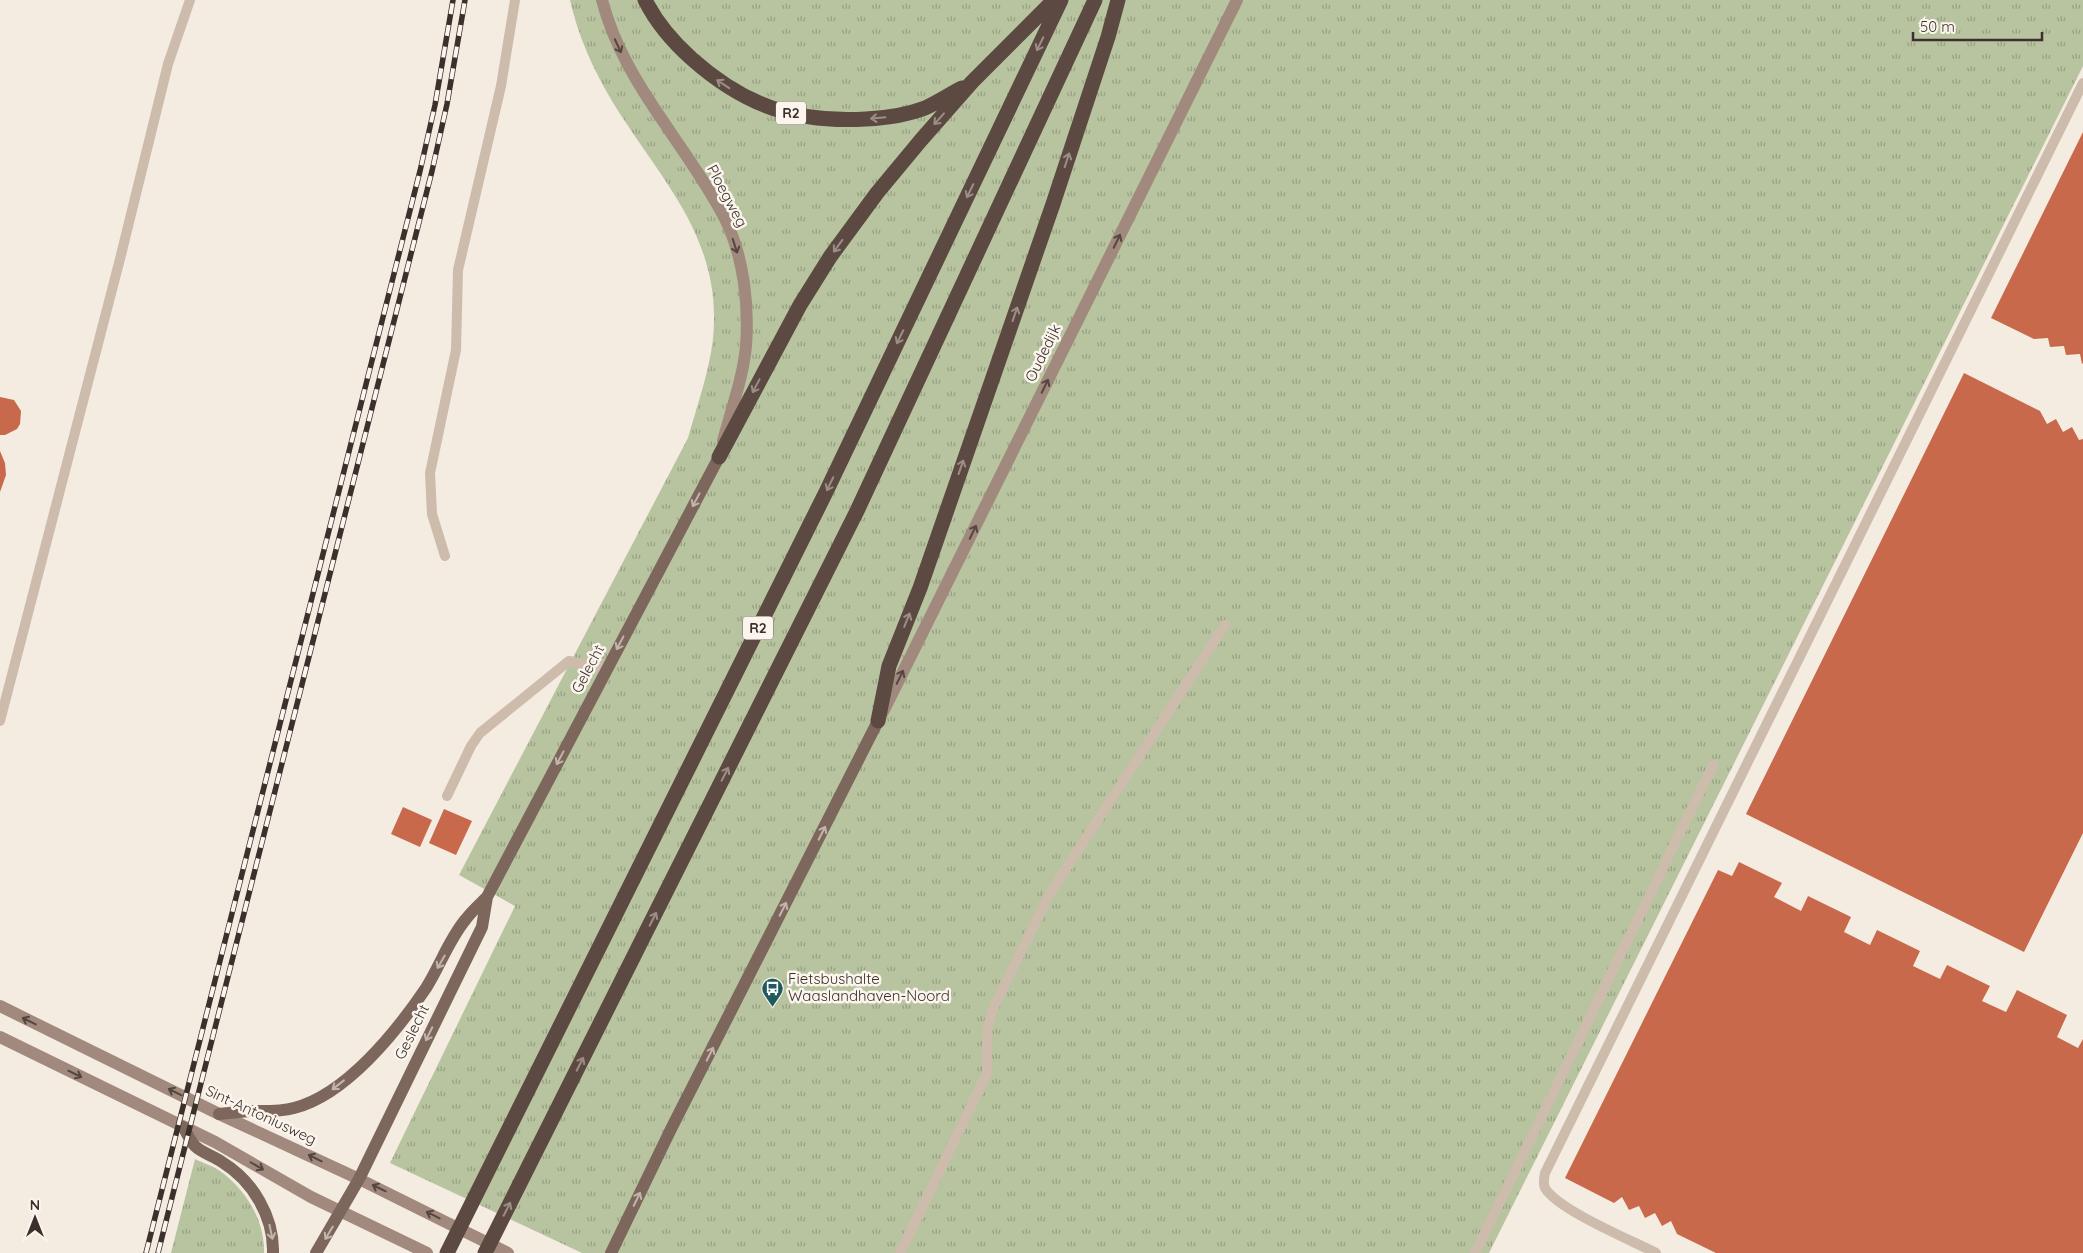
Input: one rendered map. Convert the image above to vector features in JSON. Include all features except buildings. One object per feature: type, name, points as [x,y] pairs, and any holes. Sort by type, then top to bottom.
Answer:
[{"type":"highway","name":"R2","points":[[645,0],[665,30],[681,49],[719,82],[753,100],[786,112],[834,120],[884,118],[924,108],[972,82]]},
{"type":"highway","name":"R2","points":[[719,456],[800,305],[830,257],[877,193],[972,82],[1054,0]]},
{"type":"highway","name":"R2","points":[[447,1253],[826,492],[1061,0]]},
{"type":"highway","name":"R2","points":[[485,1253],[857,511],[1095,0]]},
{"type":"highway","points":[[878,721],[889,666],[920,588],[1105,46],[1118,0]]},
{"type":"main road","name":"Gelecht","points":[[487,897],[719,456]]},
{"type":"main road","points":[[614,1250],[671,1129],[878,721]]},
{"type":"main road","points":[[219,1114],[250,1111],[272,1112],[294,1108],[318,1100],[339,1085],[365,1062],[397,1028],[427,986],[465,919],[487,897]]},
{"type":"main road","name":"Geslecht","points":[[316,1253],[359,1179],[482,927],[487,897]]},
{"type":"main road","points":[[183,1127],[196,1147],[223,1162],[241,1176],[257,1195],[267,1216],[273,1253]]},
{"type":"street","name":"Ploegweg","points":[[602,0],[610,25],[627,65],[706,186],[727,224],[737,252],[744,290],[746,346],[741,375],[719,456]]},
{"type":"street","name":"Oudedijk","points":[[878,721],[1237,0]]},
{"type":"street","name":"Sint-Antoniusweg","points":[[0,1006],[508,1253]]},
{"type":"street","points":[[0,1037],[215,1142],[311,1197],[427,1253]]},
{"type":"lane","points":[[0,721],[120,259],[168,64],[190,0]]},
{"type":"lane","points":[[445,556],[432,514],[430,473],[456,350],[458,270],[501,86],[515,0]]},
{"type":"lane","points":[[1656,1253],[1566,1208],[1551,1196],[1544,1186],[1544,1173],[2083,83]]},
{"type":"lane","points":[[900,1253],[987,1073],[987,1033],[990,1018],[996,1002],[1050,893],[1224,625]]},
{"type":"lane","points":[[447,796],[471,746],[480,733],[561,667],[569,661],[607,668]]},
{"type":"lane","points":[[1475,1253],[1713,765]]},
{"type":"green space","points":[[570,0],[2083,0],[2083,66],[1489,1253],[582,1253],[390,1163],[515,906],[459,875],[688,438],[709,364],[713,339],[714,303],[708,270],[698,240],[668,184],[612,101],[599,77],[582,39]]},
{"type":"green space","points":[[195,1159],[220,1171],[246,1197],[261,1229],[264,1253],[171,1253]]},
{"type":"railway","points":[[146,1253],[420,171],[435,105],[453,0]]},
{"type":"railway","points":[[158,1253],[432,171],[447,104],[465,0]]},
{"type":"place","name":"Fietsbushalte Waaslandhaven-Noord","points":[[772,1007]]}]
